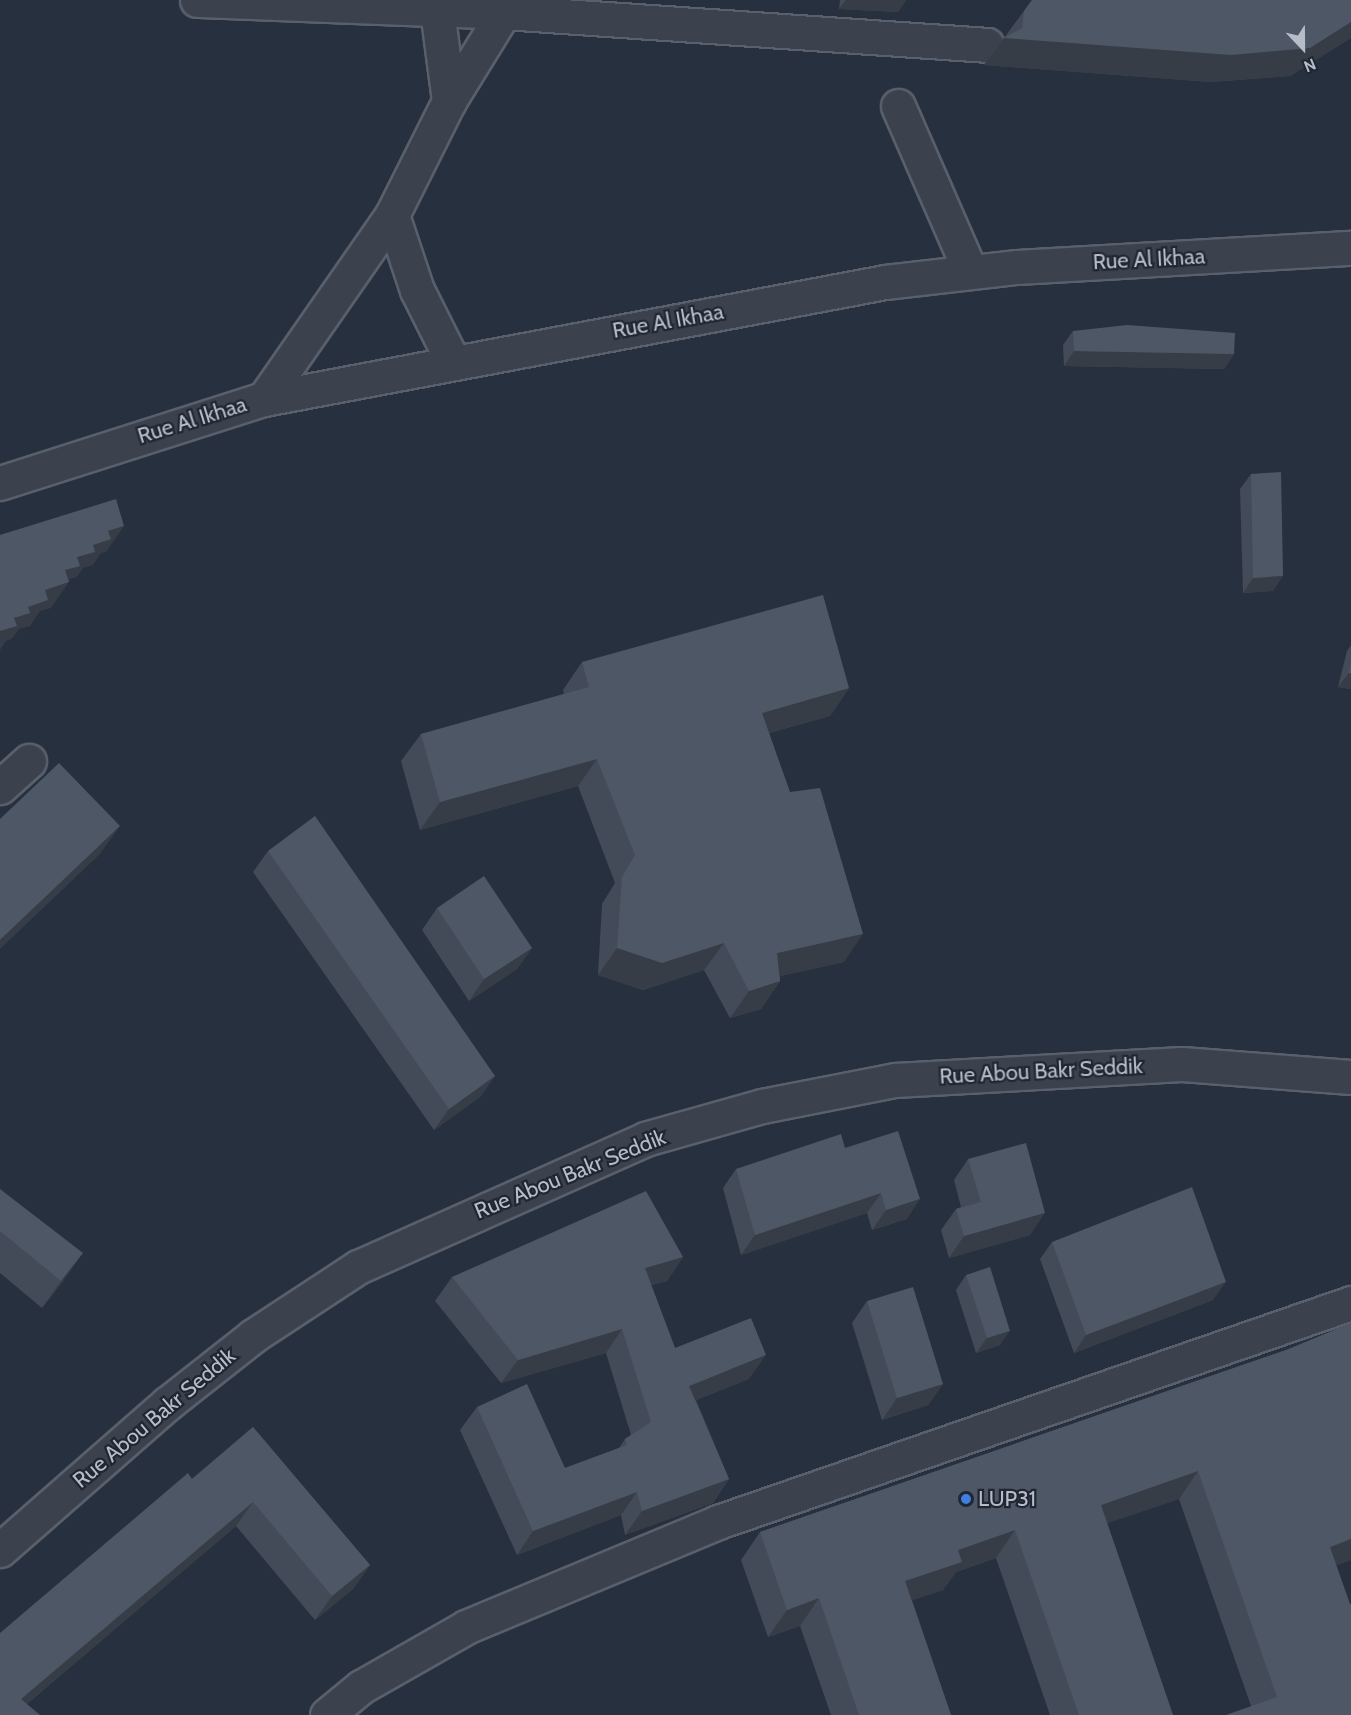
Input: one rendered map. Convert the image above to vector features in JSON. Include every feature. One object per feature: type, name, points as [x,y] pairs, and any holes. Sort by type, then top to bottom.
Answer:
[{"type":"street","points":[[197,0],[504,12],[987,45]]},
{"type":"street","points":[[437,9],[449,101]]},
{"type":"street","points":[[264,399],[392,215],[449,101],[504,12]]},
{"type":"street","points":[[898,106],[970,271]]},
{"type":"street","points":[[392,215],[417,290],[452,360]]},
{"type":"street","name":"Rue Al Ikhaa","points":[[0,483],[264,399],[452,360],[970,271],[1351,248]]},
{"type":"street","points":[[0,787],[29,760]]},
{"type":"street","name":"Rue Abou Bakr Seddik","points":[[0,1550],[206,1373],[358,1267],[645,1139],[762,1106],[895,1080],[1182,1064],[1351,1077]]},
{"type":"street","points":[[327,1715],[361,1687],[466,1627],[697,1531],[1351,1303]]},
{"type":"building","points":[[1032,0],[1351,0],[1351,22],[1310,48],[1231,55],[1004,38],[1022,28],[1024,11]]},
{"type":"building","points":[[1127,325],[1235,333],[1234,354],[1074,351],[1073,331]]},
{"type":"building","points":[[1281,472],[1283,576],[1253,578],[1251,474]]},
{"type":"building","points":[[116,499],[124,526],[108,531],[111,539],[93,545],[95,552],[77,557],[80,566],[65,570],[69,582],[45,590],[48,600],[28,607],[30,613],[14,618],[17,626],[0,631],[0,535]]},
{"type":"building","points":[[823,595],[849,688],[762,713],[790,792],[820,788],[863,934],[777,953],[780,981],[749,991],[724,943],[662,963],[617,948],[622,877],[635,855],[597,759],[440,802],[421,734],[589,687],[582,662]]},
{"type":"building","points":[[59,763],[120,826],[0,940],[0,819]]},
{"type":"building","points":[[315,816],[495,1076],[449,1109],[268,851]]},
{"type":"building","points":[[484,876],[532,948],[484,979],[437,908]]},
{"type":"building","points":[[898,1131],[920,1199],[886,1210],[881,1193],[755,1235],[736,1169],[841,1134],[845,1148]]},
{"type":"building","points":[[1026,1143],[1045,1213],[964,1236],[956,1209],[981,1202],[968,1159]]},
{"type":"building","points":[[1192,1187],[1226,1282],[1086,1335],[1052,1242]]},
{"type":"building","points":[[0,1189],[83,1253],[61,1281],[0,1231]]},
{"type":"building","points":[[646,1191],[683,1257],[645,1268],[675,1348],[751,1318],[766,1355],[689,1386],[729,1479],[642,1511],[637,1492],[533,1531],[477,1407],[527,1384],[565,1468],[627,1445],[625,1439],[651,1422],[622,1329],[518,1360],[452,1277]]},
{"type":"building","points":[[990,1267],[1010,1331],[987,1338],[966,1275]]},
{"type":"building","points":[[913,1287],[943,1384],[897,1398],[867,1301]]},
{"type":"building","points":[[1351,1323],[1351,1539],[1330,1547],[1351,1604],[1351,1715],[1226,1715],[1277,1697],[1198,1471],[1101,1505],[1173,1715],[1079,1715],[1015,1530],[958,1550],[962,1562],[905,1581],[951,1715],[859,1715],[819,1598],[787,1610],[760,1532],[1286,1350]]},
{"type":"building","points":[[253,1427],[370,1565],[332,1596],[253,1502],[21,1699],[40,1715],[0,1715],[0,1633],[188,1473],[192,1479]]},
{"type":"place","name":"LUP31","points":[[966,1499]]}]
